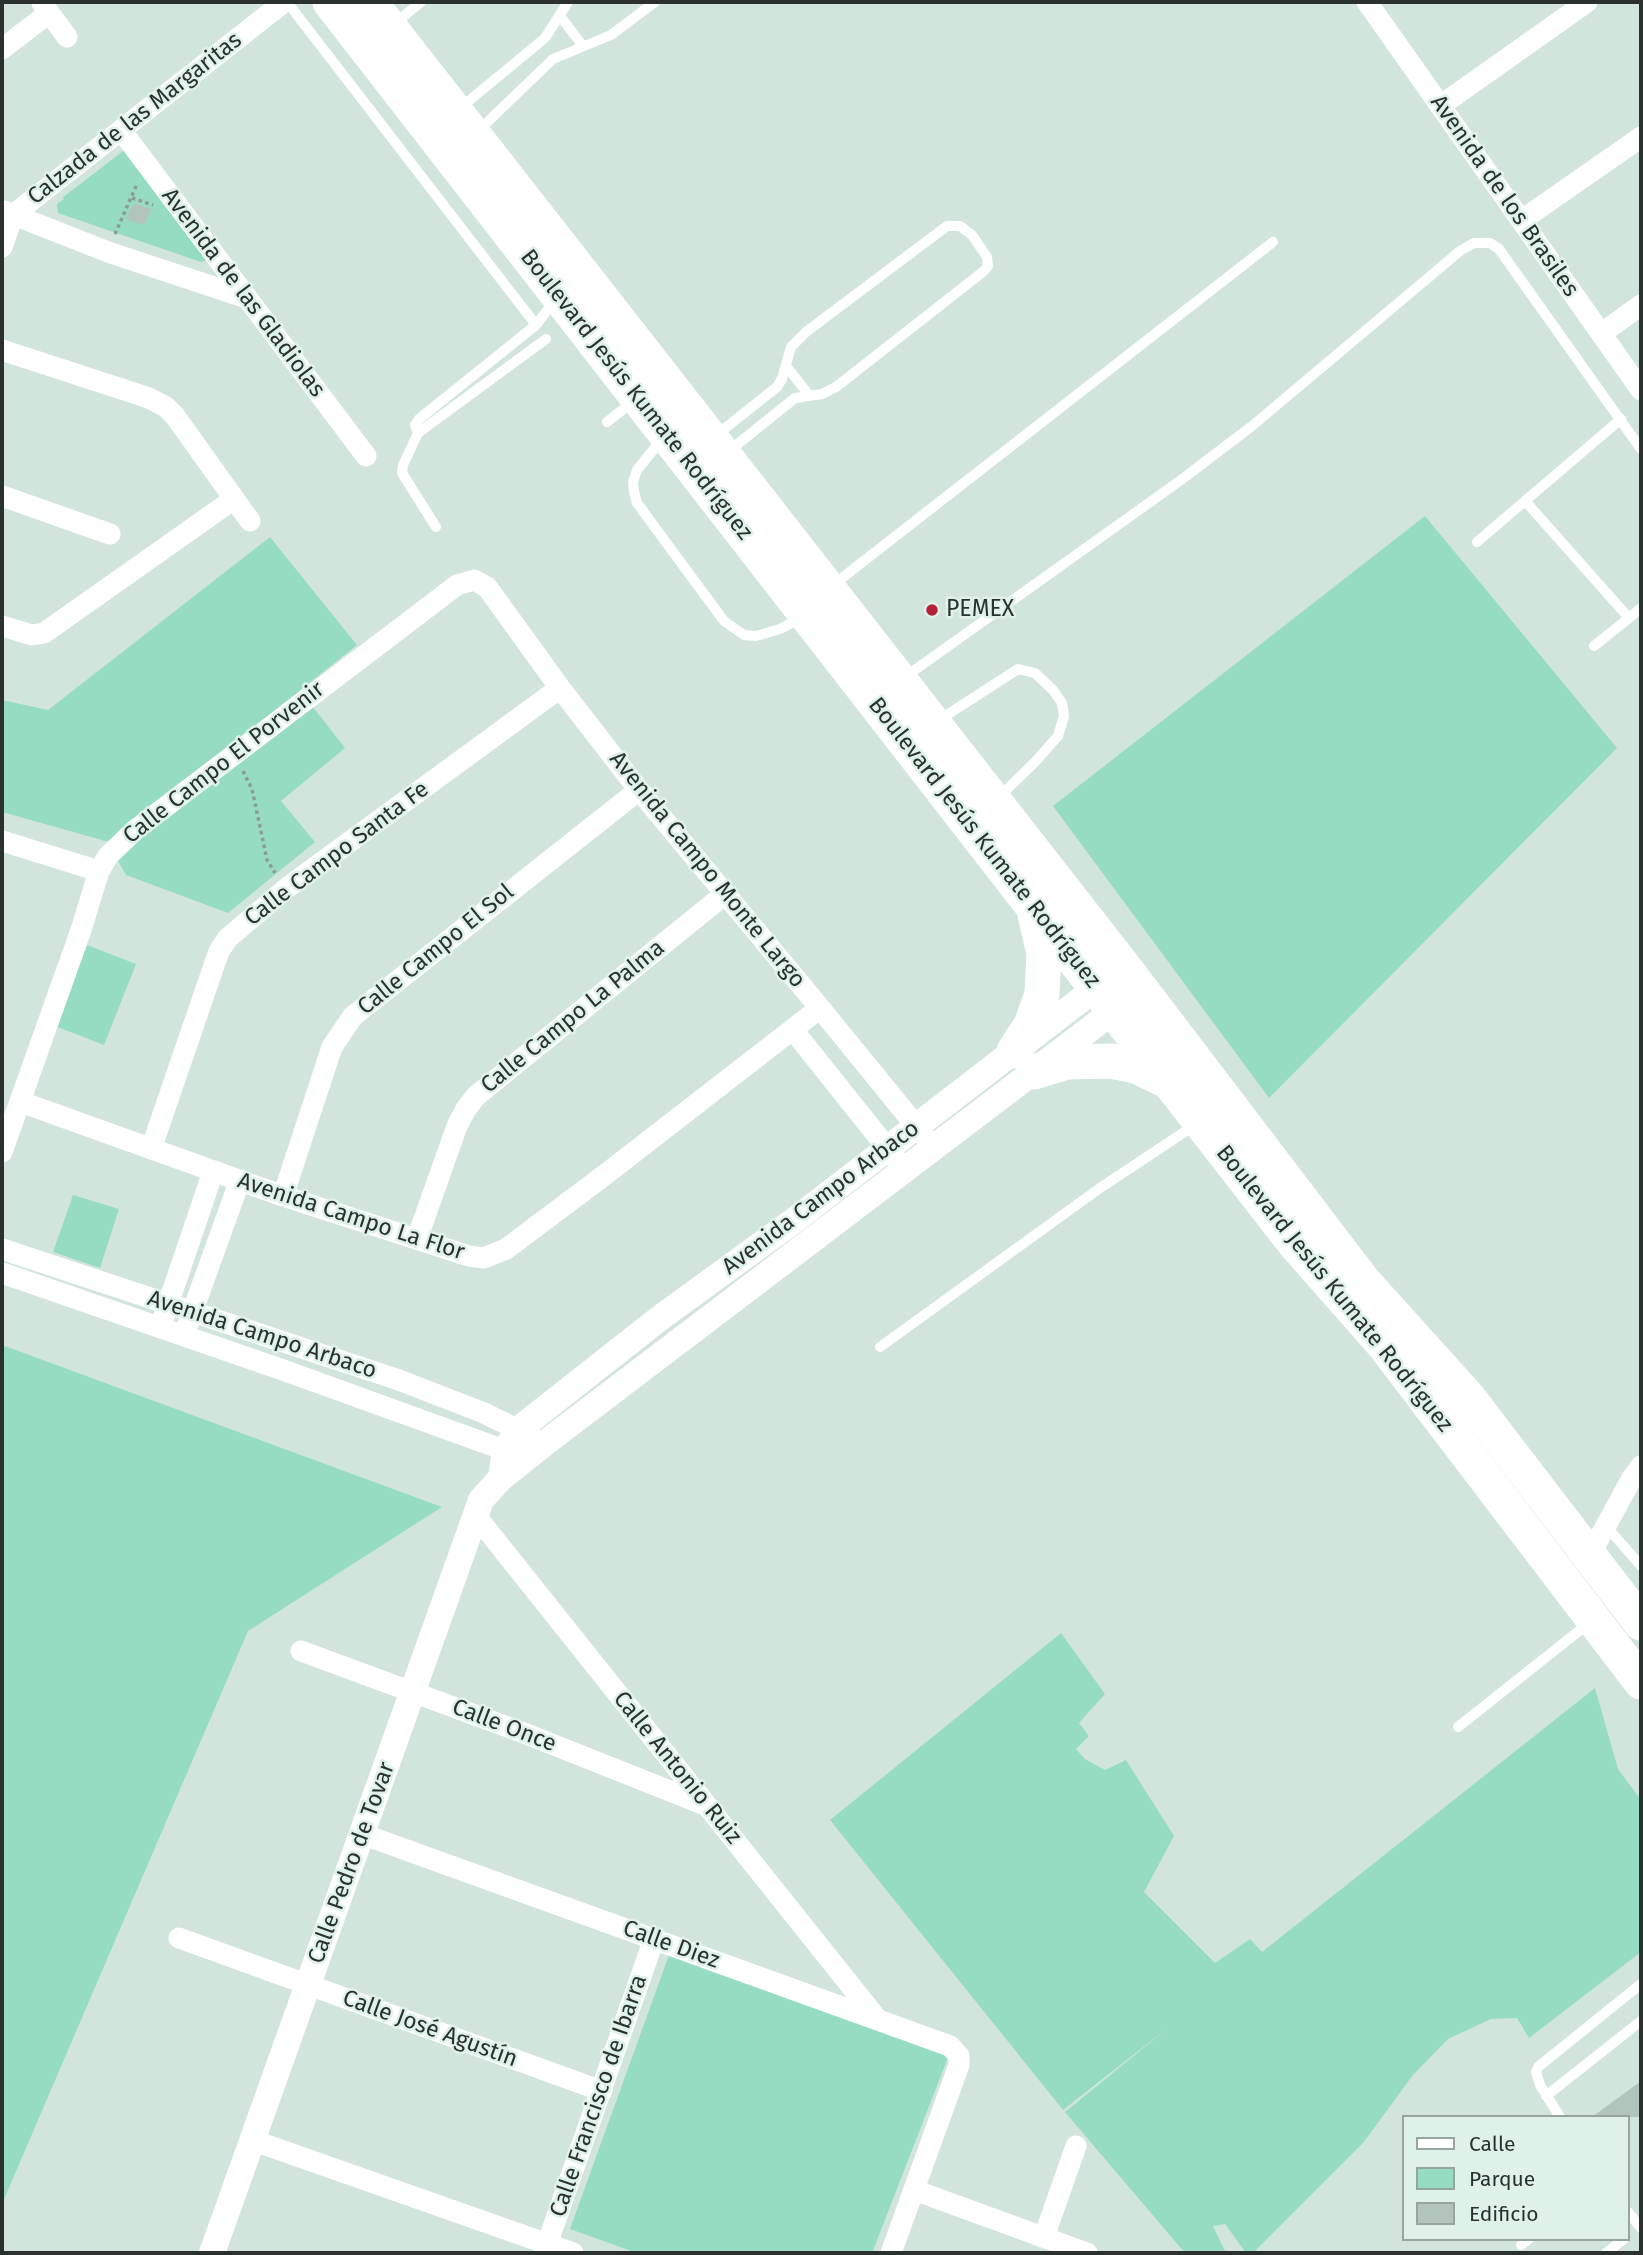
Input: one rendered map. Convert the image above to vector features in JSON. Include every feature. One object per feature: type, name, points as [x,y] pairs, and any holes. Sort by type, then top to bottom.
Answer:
[{"type":"highway","name":"Boulevard Jesús Kumate Rodríguez","points":[[330,2],[427,155],[558,295],[652,389]]},
{"type":"highway","name":"Boulevard Jesús Kumate Rodríguez","points":[[380,15],[465,123],[652,389],[817,602],[1034,908],[1295,1244],[1384,1345],[1641,1682]]},
{"type":"highway","name":"Boulevard Jesús Kumate Rodríguez","points":[[678,423],[718,447],[817,602],[900,680],[1364,1282],[1598,1540],[1641,1622]]},
{"type":"highway","points":[[1034,908],[1044,953],[1042,994],[1031,1025],[1024,1062],[1111,1061],[1136,1066],[1169,1082]]},
{"type":"highway","points":[[1438,1416],[1467,1396]]},
{"type":"street","name":"Calzada de las Margaritas","points":[[2,247],[7,212],[121,130],[286,2]]},
{"type":"street","name":"Avenida de los Brasiles","points":[[1367,2],[1641,390]]},
{"type":"street","points":[[1440,106],[1587,2]]},
{"type":"street","points":[[2,49],[45,7],[67,37]]},
{"type":"street","name":"Avenida de las Gladiolas","points":[[121,130],[366,456]]},
{"type":"street","points":[[1522,220],[1641,137]]},
{"type":"street","points":[[7,212],[108,252],[247,298]]},
{"type":"street","points":[[1602,333],[1641,305]]},
{"type":"street","points":[[2,350],[149,398],[166,407],[250,521]]},
{"type":"street","points":[[2,496],[110,534]]},
{"type":"street","points":[[2,626],[32,635],[44,633],[234,499]]},
{"type":"street","name":"Calle Campo El Porvenir","points":[[2,1152],[99,872],[119,843],[457,585],[474,580],[487,587]]},
{"type":"street","name":"Avenida Campo Monte Largo","points":[[487,587],[560,688],[639,790],[933,1148]]},
{"type":"street","name":"Calle Campo Santa Fe","points":[[151,1149],[219,951],[239,928],[288,887],[560,688]]},
{"type":"street","name":"Calle Campo El Sol","points":[[283,1196],[332,1047],[353,1016],[639,790]]},
{"type":"street","points":[[2,841],[99,872]]},
{"type":"street","name":"Calle Campo La Palma","points":[[417,1239],[457,1126],[476,1096],[725,894]]},
{"type":"street","name":"Avenida Campo Arbaco","points":[[524,1445],[905,1170],[933,1148],[1024,1062],[1133,979]]},
{"type":"street","name":"Avenida Campo La Flor","points":[[21,1102],[283,1196],[468,1256],[484,1258],[499,1253],[617,1166],[820,1008]]},
{"type":"street","points":[[793,1030],[905,1170]]},
{"type":"street","name":"Avenida Campo Arbaco","points":[[524,1445],[660,1318],[916,1127],[1024,1062]]},
{"type":"street","points":[[160,1327],[213,1171]]},
{"type":"street","points":[[183,1335],[240,1181]]},
{"type":"street","name":"Avenida Campo Arbaco","points":[[2,1249],[399,1380],[484,1413],[524,1445]]},
{"type":"street","name":"Avenida Campo Arbaco","points":[[2,1273],[183,1335],[524,1445]]},
{"type":"street","name":"Calle Pedro de Tovar","points":[[212,2253],[481,1500],[501,1478],[524,1445]]},
{"type":"street","points":[[1598,1540],[1641,1466]]},
{"type":"street","name":"Calle Antonio Ruiz","points":[[476,1516],[878,2021]]},
{"type":"street","name":"Calle Once","points":[[301,1651],[524,1733],[706,1805]]},
{"type":"street","name":"Calle Diez","points":[[362,1834],[950,2046],[959,2056],[956,2074],[914,2190]]},
{"type":"street","name":"Calle José Agustín","points":[[179,1938],[602,2091]]},
{"type":"street","name":"Calle Francisco de Ibarra","points":[[546,2249],[654,1939]]},
{"type":"street","points":[[252,2140],[546,2249],[573,2253]]},
{"type":"street","points":[[1044,2236],[1076,2146]]},
{"type":"street","points":[[891,2253],[914,2190],[1087,2253]]},
{"type":"lane","points":[[286,2],[427,155],[536,326]]},
{"type":"lane","points":[[380,15],[421,2]]},
{"type":"lane","points":[[465,123],[545,38],[568,2]]},
{"type":"lane","points":[[465,123],[553,59],[611,35],[654,2]]},
{"type":"lane","points":[[560,16],[583,47]]},
{"type":"lane","points":[[954,225],[965,229],[972,236],[987,257],[988,266],[984,271],[836,387],[822,394],[794,398],[718,447],[777,387],[786,366],[787,356],[796,340],[939,231],[954,225]]},
{"type":"lane","points":[[678,423],[637,470],[633,482],[637,503],[724,621],[744,635],[756,636],[780,629],[1273,242]]},
{"type":"lane","points":[[900,680],[1181,480],[1242,433],[1460,251],[1474,243],[1490,243],[1499,248],[1641,449]]},
{"type":"lane","points":[[418,433],[415,425],[419,419],[536,326],[558,295]]},
{"type":"lane","points":[[436,527],[402,473],[418,433],[546,339]]},
{"type":"lane","points":[[786,366],[809,395]]},
{"type":"lane","points":[[607,422],[652,389]]},
{"type":"lane","points":[[1477,542],[1621,419]]},
{"type":"lane","points":[[1526,502],[1629,618]]},
{"type":"lane","points":[[1594,646],[1641,608]]},
{"type":"lane","points":[[933,724],[1018,669],[1035,673],[1053,690],[1062,703],[1064,716],[1058,736],[994,801]]},
{"type":"lane","points":[[880,1346],[1100,1188],[1200,1122]]},
{"type":"lane","points":[[1598,1540],[1641,1566]]},
{"type":"lane","points":[[1458,1727],[1594,1619]]},
{"type":"lane","points":[[1559,2115],[1546,2096],[1536,2072],[1541,2063],[1641,1984]]},
{"type":"lane","points":[[1546,2096],[1641,2021]]},
{"type":"lane","points":[[1629,2213],[1641,2227]]},
{"type":"lane","points":[[1605,2253],[1622,2241]]},
{"type":"path","points":[[108,252],[144,168],[142,159]]},
{"type":"path","points":[[234,754],[252,789],[267,860],[272,871],[288,887]]},
{"type":"green space","points":[[127,148],[207,260],[201,262],[58,213],[57,204],[64,199],[62,198]]},
{"type":"green space","points":[[1425,516],[1617,748],[1269,1098],[1053,806]]},
{"type":"green space","points":[[270,537],[357,645],[109,842],[2,812],[2,700],[48,710]]},
{"type":"green space","points":[[313,707],[345,748],[281,801],[315,842],[228,913],[126,875],[118,861],[121,851]]},
{"type":"green space","points":[[87,945],[136,964],[104,1045],[55,1026]]},
{"type":"green space","points":[[73,1195],[119,1209],[100,1268],[53,1252]]},
{"type":"green space","points":[[2,1345],[442,1507],[248,1631],[2,2204]]},
{"type":"green space","points":[[1061,1633],[1105,1694],[1079,1723],[1089,1736],[1076,1749],[1085,1759],[1105,1770],[1126,1760],[1174,1836],[1144,1892],[1215,1963],[1250,1939],[1262,1952],[1595,1688],[1618,1769],[1641,1800],[1641,1952],[1529,2038],[1517,2018],[1491,2019],[1448,2039],[1413,2075],[1363,2143],[1253,2253],[1246,2253],[1225,2224],[1213,2226],[1226,2253],[1185,2253],[1065,2112],[1169,2027],[1063,2110],[830,1820]]},
{"type":"green space","points":[[669,1955],[949,2055],[872,2253],[637,2253],[570,2229]]},
{"type":"building","points":[[134,203],[151,209],[144,225],[125,219]]},
{"type":"building","points":[[1641,2081],[1641,2117],[1595,2115]]},
{"type":"place","name":"PEMEX","points":[[932,610]]}]
